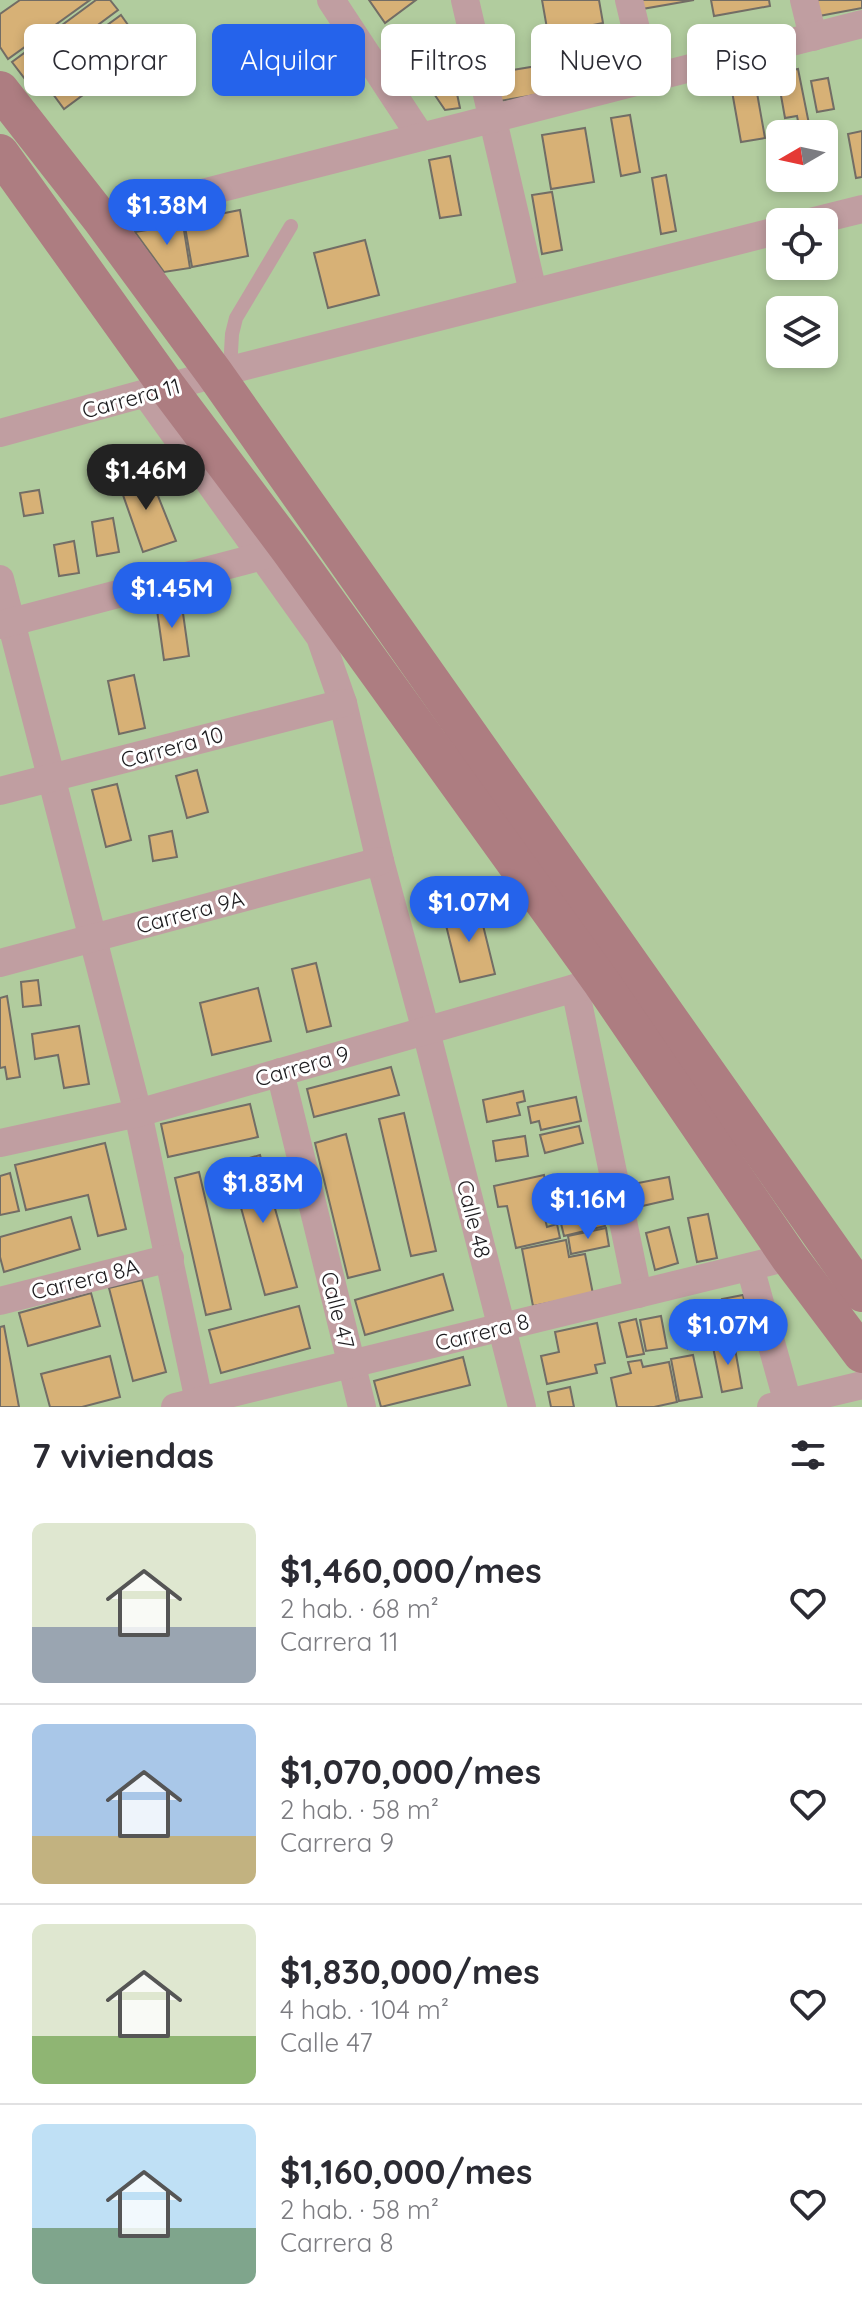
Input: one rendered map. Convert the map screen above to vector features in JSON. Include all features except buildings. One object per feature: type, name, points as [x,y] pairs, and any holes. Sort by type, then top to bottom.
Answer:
[{"type":"main road","points":[[0,90],[222,372],[862,1293]]},
{"type":"main road","points":[[0,153],[157,391],[589,986],[862,1354]]},
{"type":"street","points":[[331,0],[421,137]]},
{"type":"street","points":[[465,0],[533,292]]},
{"type":"street","points":[[629,0],[635,24]]},
{"type":"street","points":[[804,0],[813,37]]},
{"type":"street","points":[[671,73],[862,24]]},
{"type":"street","points":[[101,219],[582,96]]},
{"type":"street","points":[[838,215],[862,209]]},
{"type":"street","name":"Carrera 11","points":[[0,433],[222,372],[766,234]]},
{"type":"street","points":[[6,623],[276,552]]},
{"type":"street","name":"Calle 48","points":[[276,552],[320,637],[343,703],[380,861],[522,1407]]},
{"type":"street","points":[[0,579],[6,623],[53,778],[138,1113],[170,1258],[187,1404]]},
{"type":"street","name":"Carrera 10","points":[[0,791],[343,703]]},
{"type":"street","name":"Carrera 9A","points":[[0,963],[380,861]]},
{"type":"street","points":[[589,986],[638,1294]]},
{"type":"street","name":"Carrera 9","points":[[0,1143],[138,1113],[589,986]]},
{"type":"street","name":"Calle 47","points":[[280,1072],[362,1407]]},
{"type":"street","name":"Carrera 8","points":[[187,1404],[789,1257]]},
{"type":"street","name":"Carrera 8A","points":[[0,1301],[170,1258]]},
{"type":"street","points":[[750,1267],[782,1406],[862,1385]]},
{"type":"lane","points":[[222,372],[236,318],[291,226]]},
{"type":"green space","points":[[0,0],[862,0],[862,1407],[0,1407]]}]
